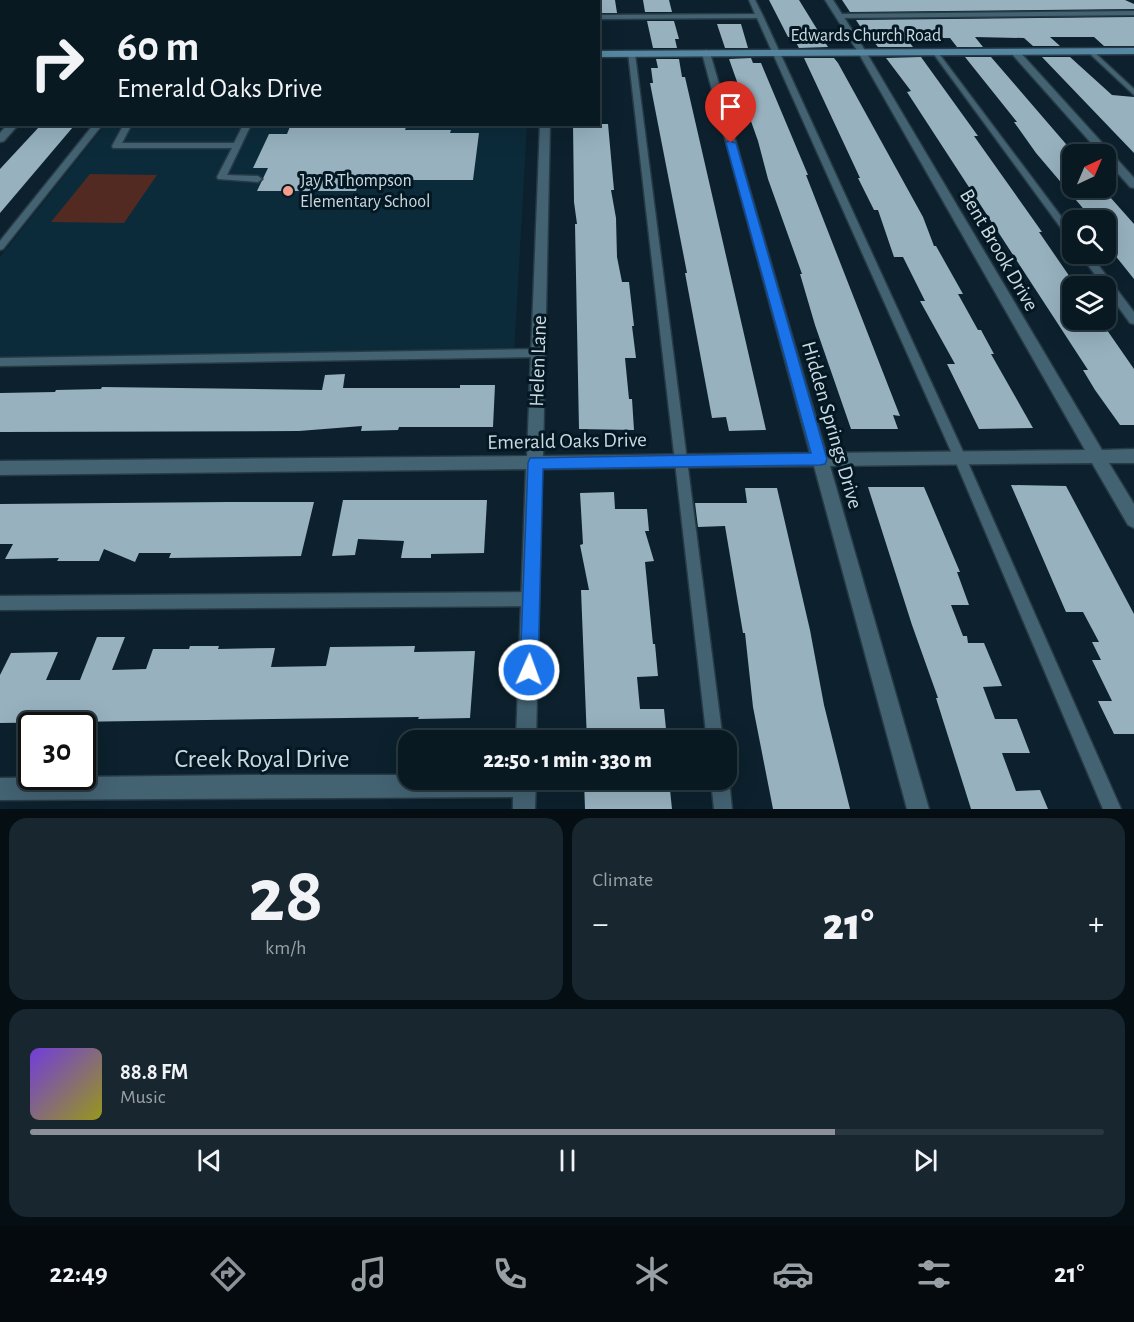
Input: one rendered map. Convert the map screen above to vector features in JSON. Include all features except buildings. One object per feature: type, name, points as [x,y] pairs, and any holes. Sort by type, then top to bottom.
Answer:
[{"type":"street","name":"Bent Brook Drive","points":[[829,0],[862,52],[1134,520]]},
{"type":"street","name":"Edwards Church Road","points":[[600,54],[1134,51]]},
{"type":"street","points":[[1015,52],[1134,185]]},
{"type":"street","name":"Hidden Springs Drive","points":[[706,53],[918,809]]},
{"type":"street","points":[[0,140],[12,126]]},
{"type":"street","name":"Helen Lane","points":[[526,730],[545,126]]},
{"type":"street","name":"Emerald Oaks Drive","points":[[0,468],[1134,456]]},
{"type":"street","name":"Creek Royal Drive","points":[[0,789],[398,784]]},
{"type":"street","points":[[524,809],[525,790]]},
{"type":"lane","points":[[752,0],[960,458],[1112,809]]},
{"type":"lane","points":[[840,16],[1134,14]]},
{"type":"lane","points":[[600,17],[760,16]]},
{"type":"lane","points":[[1090,51],[1134,93]]},
{"type":"lane","points":[[935,52],[1062,223]]},
{"type":"lane","points":[[631,54],[714,730]]},
{"type":"lane","points":[[0,247],[97,126]]},
{"type":"lane","points":[[127,126],[116,146],[236,145]]},
{"type":"lane","points":[[245,126],[221,177],[258,178]]},
{"type":"lane","points":[[1092,264],[1134,320]]},
{"type":"lane","points":[[0,362],[539,353]]},
{"type":"lane","points":[[0,603],[531,598]]},
{"type":"lane","points":[[721,790],[723,809]]},
{"type":"shaded area","name":"Jay R Thompson Elementary School","points":[[104,126],[527,126],[514,354],[0,358],[0,257]]},
{"type":"shaded area","points":[[90,174],[157,175],[124,223],[51,222]]},
{"type":"place","name":"Jay R Thompson Elementary School","points":[[288,191]]},
{"type":"route","points":[[529,670],[536,463],[820,459],[731,143]]}]
